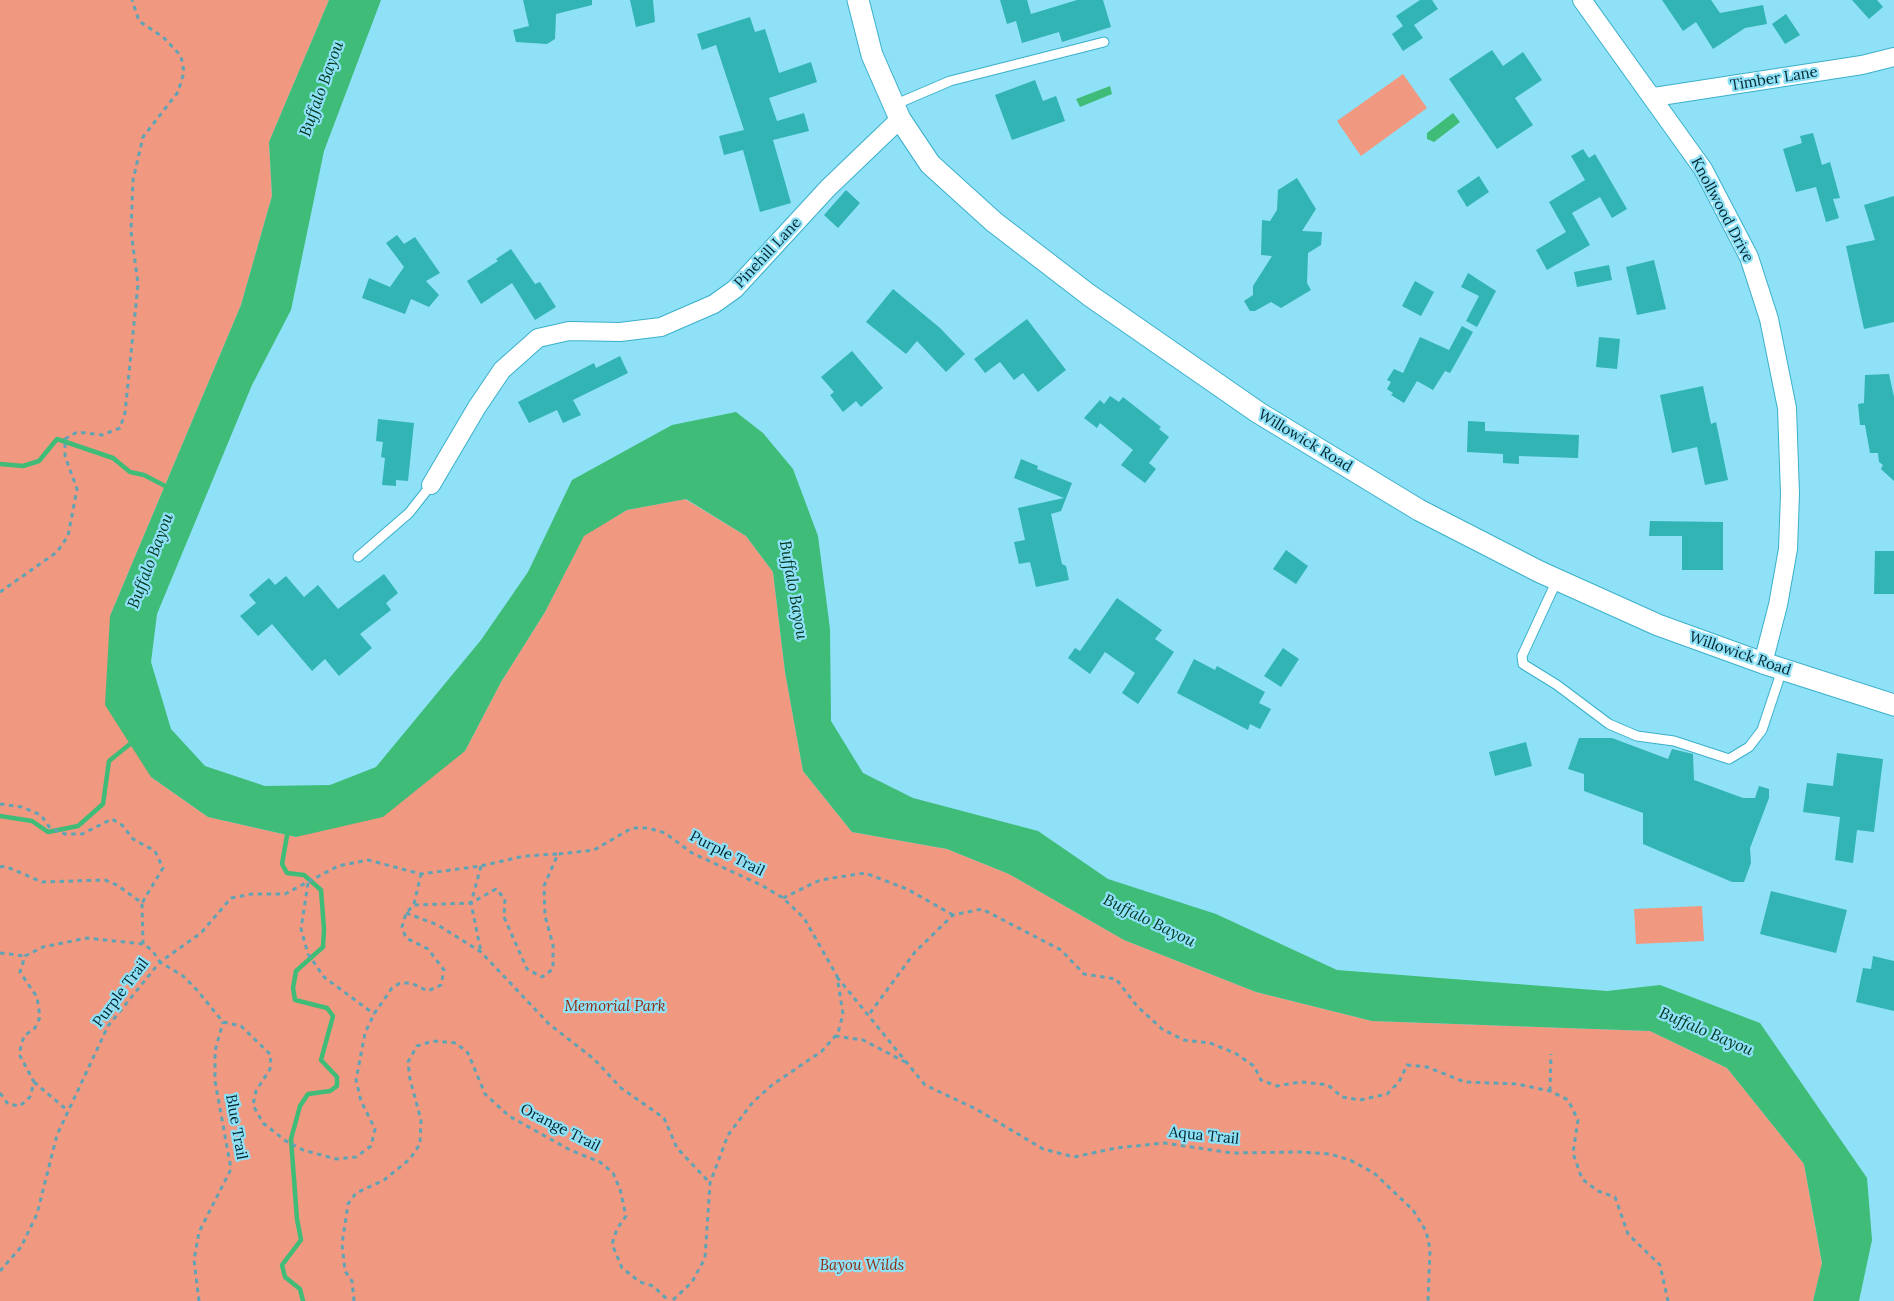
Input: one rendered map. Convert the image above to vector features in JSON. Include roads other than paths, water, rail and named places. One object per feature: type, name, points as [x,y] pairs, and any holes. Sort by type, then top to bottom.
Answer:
[{"type":"street","name":"Willowick Road","points":[[858,0],[872,55],[897,112],[930,164],[994,222],[1089,295],[1261,415],[1419,510],[1557,580],[1658,625],[1773,666],[1894,705]]},
{"type":"street","name":"Knollwood Drive","points":[[1582,0],[1654,97],[1703,169],[1749,257],[1769,319],[1780,363],[1790,448],[1788,549],[1778,604],[1773,666]]},
{"type":"street","name":"Timber Lane","points":[[1654,97],[1862,65],[1894,57]]},
{"type":"street","name":"Pinehill Lane","points":[[431,485],[502,369],[538,338],[569,331],[620,332],[661,327],[714,304],[735,289],[897,112]]},
{"type":"lane","points":[[897,112],[950,81],[1104,42]]},
{"type":"lane","points":[[358,557],[409,513],[431,485]]},
{"type":"lane","points":[[1557,580],[1522,656],[1523,664],[1557,685],[1609,724],[1637,736],[1674,741],[1729,759],[1749,747],[1762,730],[1773,666]]},
{"type":"water","name":"Buffalo Bayou","points":[[329,0],[381,0],[324,151],[291,310],[252,385],[157,614],[151,662],[171,729],[205,766],[265,786],[330,785],[376,767],[481,640],[528,572],[572,480],[672,425],[736,412],[763,433],[793,469],[818,536],[830,629],[831,721],[863,773],[913,798],[1038,831],[1108,879],[1216,914],[1337,970],[1607,991],[1660,985],[1760,1023],[1867,1178],[1872,1240],[1859,1301],[1813,1301],[1822,1263],[1804,1164],[1727,1068],[1650,1031],[1372,1021],[1256,992],[1124,940],[1009,874],[947,849],[852,832],[803,771],[785,672],[773,572],[746,536],[686,499],[627,510],[584,536],[545,612],[501,682],[465,751],[383,817],[296,837],[208,817],[151,777],[105,705],[110,616],[241,305],[272,196],[269,142]]},
{"type":"water","points":[[1110,86],[1112,94],[1080,107],[1076,99]]},
{"type":"water","points":[[1453,113],[1460,122],[1434,142],[1427,139],[1427,133]]},
{"type":"waterway","points":[[0,464],[23,466],[39,461],[57,439],[113,458],[130,472],[144,475],[169,488]]},
{"type":"waterway","points":[[0,816],[32,821],[48,832],[78,826],[103,804],[109,761],[135,740]]},
{"type":"waterway","points":[[288,830],[282,864],[287,873],[304,875],[321,890],[324,929],[323,947],[296,971],[293,988],[295,1000],[327,1008],[333,1016],[321,1060],[337,1077],[337,1086],[330,1091],[308,1094],[300,1106],[291,1139],[297,1219],[301,1240],[282,1265],[285,1277],[300,1289],[303,1301]]},
{"type":"park label","name":"Memorial Park","points":[[615,1007]]},
{"type":"park label","name":"Bayou Wilds","points":[[862,1266]]}]
